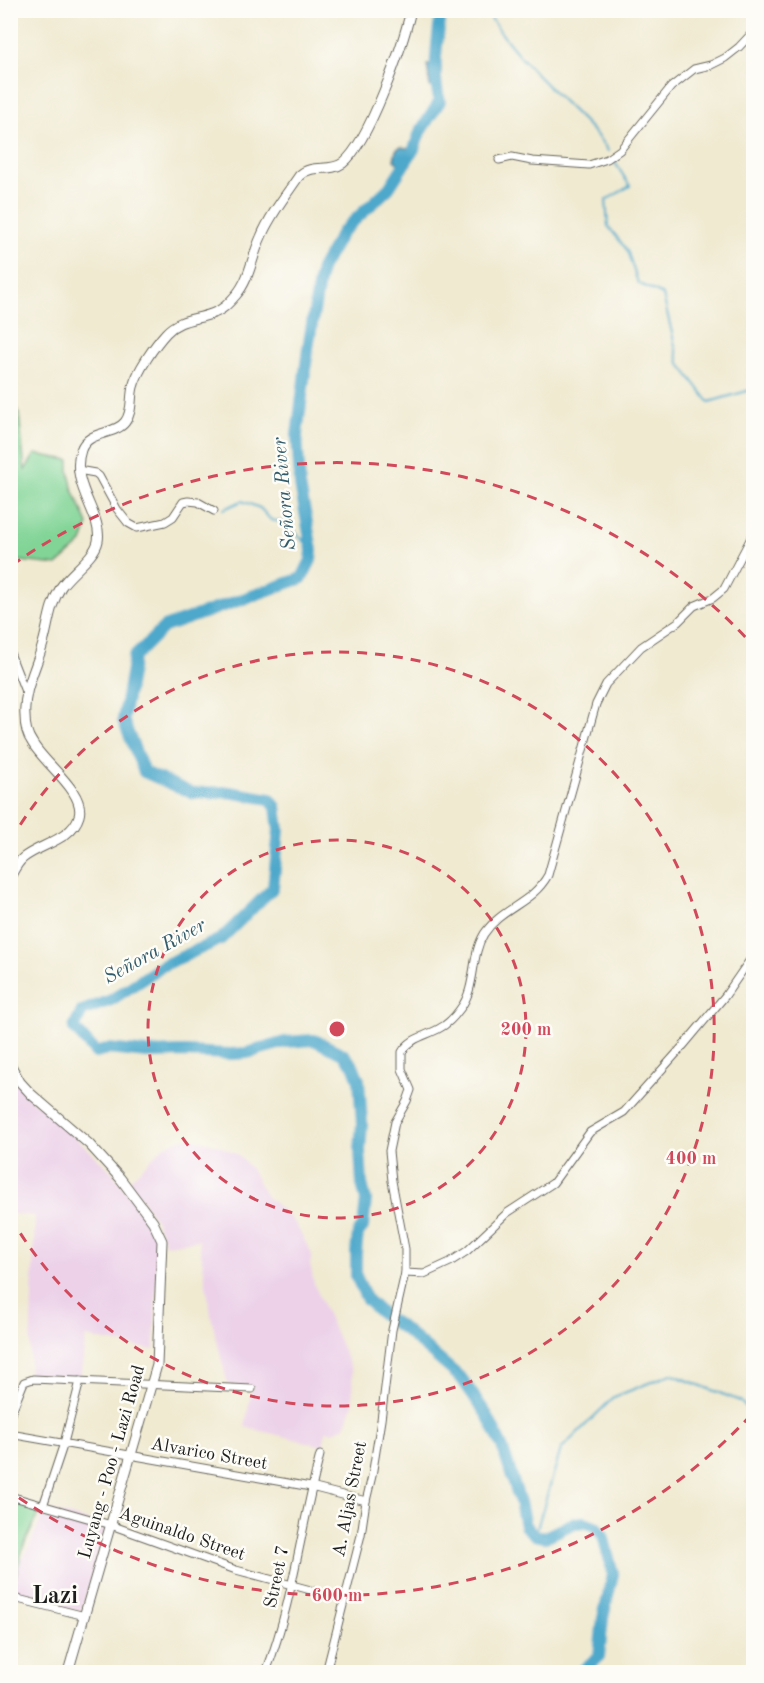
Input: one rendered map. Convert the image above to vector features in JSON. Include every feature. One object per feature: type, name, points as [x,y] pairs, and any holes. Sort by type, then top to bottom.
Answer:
[{"type":"main road","points":[[10,877],[21,860],[73,829],[80,812],[73,790],[42,757],[28,734],[24,712],[26,694],[43,645],[48,614],[54,600],[64,583],[92,553],[98,543],[99,533],[78,470],[82,447],[92,437],[121,426],[127,420],[133,384],[165,334],[180,322],[218,311],[238,292],[247,276],[262,234],[299,176],[308,169],[340,165],[353,152],[372,120],[400,48],[411,10]]},
{"type":"main road","name":"Luyang - Poo - Lazi Road","points":[[10,1064],[20,1082],[31,1094],[104,1159],[159,1232],[163,1248],[157,1365],[68,1672]]},
{"type":"street","points":[[499,160],[512,157],[532,162],[589,165],[607,159],[620,150],[670,87],[694,69],[711,65],[725,58],[740,47],[753,31]]},
{"type":"street","points":[[78,470],[99,476],[117,509],[128,523],[137,528],[165,522],[173,517],[183,502],[198,502],[214,511]]},
{"type":"street","name":"A. Aljas Street","points":[[326,1672],[361,1535],[384,1401],[392,1330],[405,1274],[405,1250],[392,1181],[389,1151],[395,1122],[411,1090],[402,1068],[402,1052],[412,1041],[443,1027],[460,1010],[469,991],[483,937],[500,915],[538,891],[548,876],[596,704],[606,684],[640,647],[678,622],[694,606],[713,598],[724,589],[753,532]]},
{"type":"street","points":[[10,653],[26,694]]},
{"type":"street","points":[[405,1274],[424,1274],[450,1262],[467,1251],[507,1213],[553,1183],[590,1132],[621,1114],[683,1046],[725,996],[753,954]]},
{"type":"street","points":[[10,1416],[24,1382],[33,1379],[252,1389]]},
{"type":"street","points":[[43,1506],[64,1443],[80,1381]]},
{"type":"street","name":"Alvarico Street","points":[[10,1434],[311,1487],[366,1501]]},
{"type":"street","name":"Street 7","points":[[267,1672],[292,1584],[311,1487],[320,1455]]},
{"type":"street","name":"Aguinaldo Street","points":[[10,1496],[111,1526],[236,1570],[344,1599]]},
{"type":"street","points":[[10,1597],[85,1616]]},
{"type":"shaded area","points":[[10,1074],[29,1098],[66,1128],[111,1171],[153,1229],[158,1241],[154,1350],[86,1337],[80,1378],[29,1375],[35,1216],[11,1214]]},
{"type":"shaded area","points":[[187,1137],[218,1145],[238,1155],[251,1169],[267,1197],[296,1225],[312,1254],[310,1264],[314,1284],[352,1371],[353,1404],[345,1426],[334,1432],[326,1431],[323,1446],[245,1427],[252,1387],[228,1385],[212,1321],[199,1240],[166,1245],[154,1217],[129,1181],[164,1146]]},
{"type":"shaded area","points":[[44,1508],[106,1526],[81,1611],[11,1594],[20,1558],[24,1558]]},
{"type":"green space","points":[[11,398],[19,414],[25,470],[35,454],[69,460],[72,487],[88,524],[82,543],[57,565],[11,560]]},
{"type":"green space","points":[[11,1499],[38,1508],[39,1513],[23,1548],[11,1594]]},
{"type":"water","points":[[427,65],[441,67],[440,89],[437,92],[430,86]]},
{"type":"water","points":[[400,147],[414,149],[410,165],[405,169],[394,160],[396,150]]},
{"type":"waterway","name":"Señora River","points":[[441,10],[436,68],[440,101],[420,132],[414,149],[389,188],[342,232],[321,269],[297,435],[300,485],[312,550],[311,560],[302,578],[164,627],[134,657],[123,720],[144,772],[192,793],[229,792],[270,799],[276,807],[279,830],[273,888],[221,939],[162,966],[111,1000],[82,1011],[74,1028],[96,1053],[108,1049],[147,1053],[231,1054],[247,1053],[285,1042],[314,1040],[343,1054],[353,1065],[359,1080],[362,1124],[360,1150],[362,1184],[366,1200],[363,1227],[358,1233],[356,1276],[367,1300],[462,1379],[487,1415],[502,1446],[520,1502],[525,1526],[535,1535],[545,1537],[574,1523],[585,1522],[595,1526],[603,1535],[613,1574],[603,1618],[599,1656],[581,1672]]},
{"type":"waterway","points":[[486,10],[520,57],[586,124],[608,151]]},
{"type":"waterway","points":[[614,161],[630,186],[606,200],[608,226],[627,250],[638,283],[663,295],[679,363],[709,402],[754,389]]},
{"type":"waterway","points":[[224,509],[242,501],[260,508],[271,520],[287,523],[312,550]]},
{"type":"waterway","points":[[535,1535],[561,1449],[614,1397],[671,1374],[740,1401],[754,1417]]},
{"type":"district","name":"Lazi","points":[[55,1597]]}]
